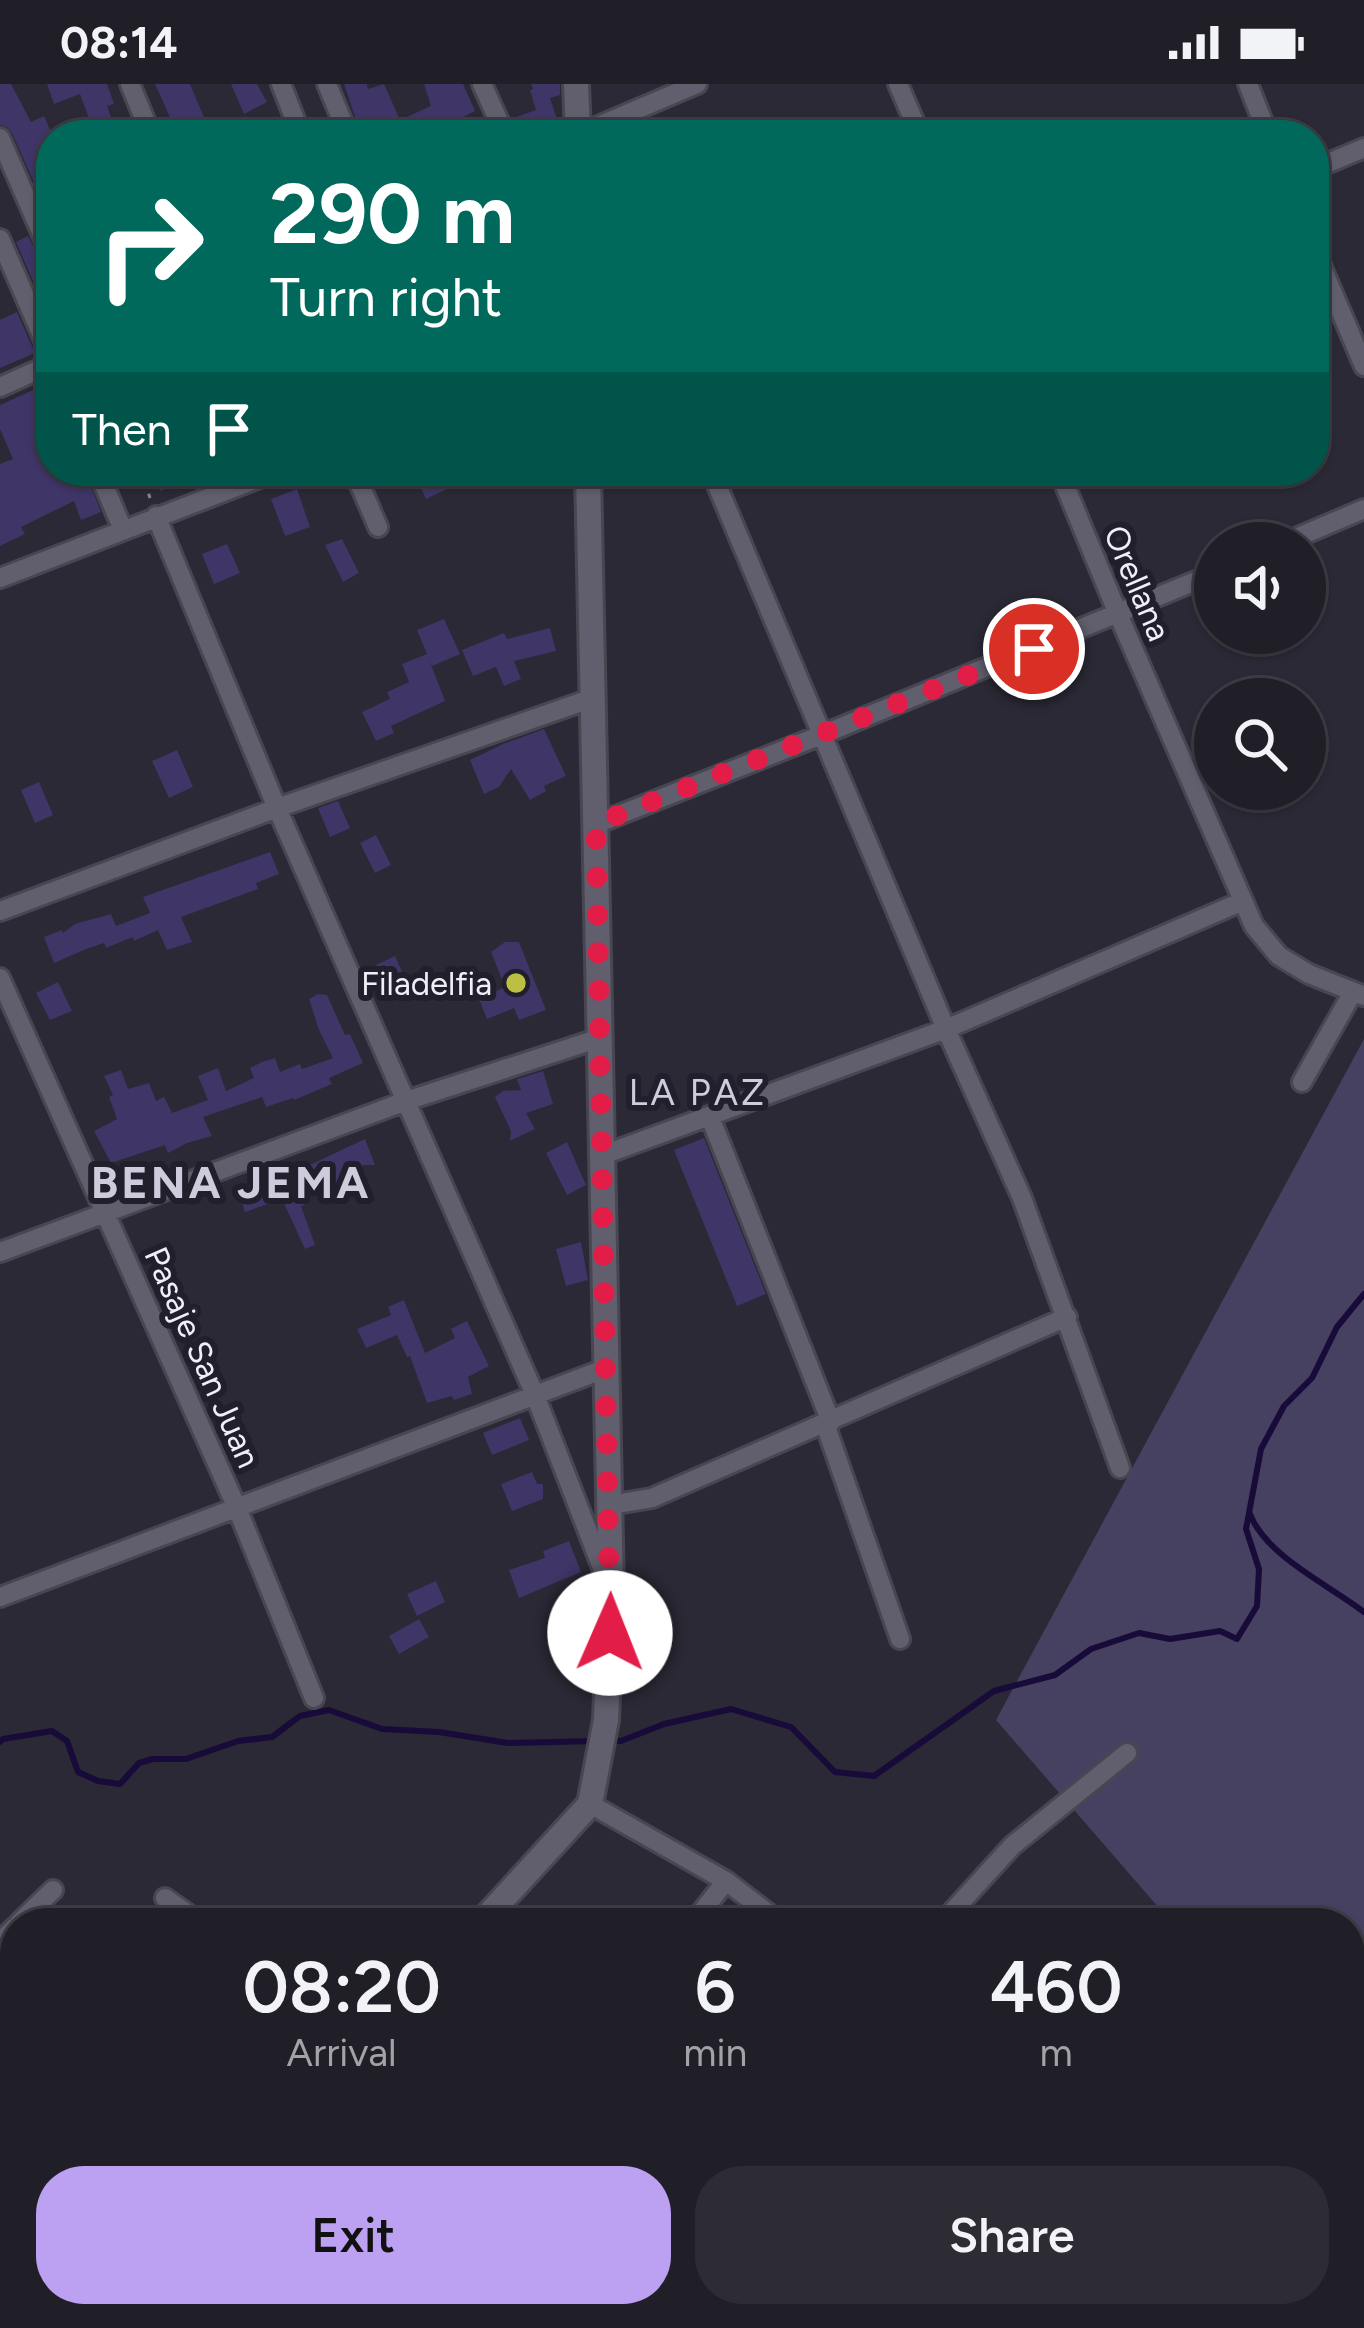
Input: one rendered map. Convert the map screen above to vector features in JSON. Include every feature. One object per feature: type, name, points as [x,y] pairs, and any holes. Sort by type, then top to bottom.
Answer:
[{"type":"street","points":[[130,84],[146,120]]},
{"type":"street","points":[[281,84],[295,120]]},
{"type":"street","points":[[327,84],[342,120]]},
{"type":"street","points":[[482,84],[498,120]]},
{"type":"street","points":[[576,84],[577,120]]},
{"type":"street","points":[[613,120],[698,84]]},
{"type":"street","points":[[898,84],[914,120]]},
{"type":"street","points":[[1248,84],[1262,120]]},
{"type":"street","points":[[0,138],[36,221]]},
{"type":"street","points":[[1329,163],[1364,148]]},
{"type":"street","points":[[0,239],[36,324]]},
{"type":"street","points":[[1329,284],[1364,366]]},
{"type":"street","points":[[0,387],[36,368]]},
{"type":"street","points":[[104,486],[123,530]]},
{"type":"street","points":[[0,578],[237,486]]},
{"type":"street","points":[[360,486],[378,527]]},
{"type":"street","points":[[495,1908],[590,1804],[606,1720],[610,1505],[589,486]]},
{"type":"street","points":[[717,486],[1022,1198],[1120,1468]]},
{"type":"street","name":"Orellana","points":[[1065,486],[1254,926],[1279,956],[1359,994]]},
{"type":"street","points":[[1326,525],[1364,509]]},
{"type":"street","points":[[156,516],[535,1395],[611,1590]]},
{"type":"street","points":[[596,824],[1194,582]]},
{"type":"street","points":[[0,910],[593,698]]},
{"type":"street","points":[[603,1155],[946,1029],[1243,902]]},
{"type":"street","name":"Pasaje San Juan","points":[[0,978],[236,1508],[314,1698]]},
{"type":"street","points":[[1302,1082],[1359,994]]},
{"type":"street","points":[[0,1252],[406,1101],[600,1038]]},
{"type":"street","points":[[710,1117],[828,1423],[900,1639]]},
{"type":"street","points":[[610,1505],[652,1498],[1067,1317]]},
{"type":"street","points":[[0,1597],[607,1368]]},
{"type":"street","points":[[956,1908],[1012,1846],[1127,1753]]},
{"type":"street","points":[[590,1804],[726,1881],[761,1908]]},
{"type":"street","points":[[705,1908],[726,1881]]},
{"type":"street","points":[[34,1908],[53,1890]]},
{"type":"street","points":[[165,1898],[179,1908]]},
{"type":"path","points":[[146,486],[156,516]]},
{"type":"shaded area","points":[[1364,1039],[1364,1908],[1159,1908],[996,1720]]},
{"type":"building","points":[[0,84],[11,84],[31,122],[44,116],[46,120],[36,120],[36,187],[12,133],[0,125]]},
{"type":"building","points":[[47,84],[107,84],[114,104],[107,106],[112,120],[90,120],[80,94],[54,104]]},
{"type":"building","points":[[155,84],[190,84],[205,120],[171,120]]},
{"type":"building","points":[[231,84],[257,84],[267,102],[244,114]]},
{"type":"building","points":[[344,84],[367,84],[368,89],[384,84],[400,120],[356,120]]},
{"type":"building","points":[[424,84],[463,84],[475,111],[461,118],[400,120],[431,106]]},
{"type":"building","points":[[531,84],[560,84],[560,95],[550,98],[557,120],[514,120],[536,110]]},
{"type":"building","points":[[28,236],[36,251],[36,288],[16,242]]},
{"type":"building","points":[[17,312],[35,353],[0,368],[0,320]]},
{"type":"building","points":[[36,389],[36,486],[91,486],[101,512],[81,520],[74,501],[21,527],[25,534],[0,546],[0,464],[13,459],[0,429],[0,405]]},
{"type":"building","points":[[420,486],[446,486],[447,489],[426,499]]},
{"type":"building","points":[[297,489],[310,527],[285,536],[271,499]]},
{"type":"building","points":[[342,539],[359,573],[343,582],[325,545]]},
{"type":"building","points":[[227,544],[240,573],[214,584],[202,554]]},
{"type":"building","points":[[444,619],[460,654],[432,666],[417,630]]},
{"type":"building","points":[[550,628],[556,651],[514,661],[521,679],[504,686],[496,667],[473,676],[462,650],[504,633],[507,639]]},
{"type":"building","points":[[427,654],[445,701],[391,726],[394,733],[376,741],[362,712],[390,699],[387,692],[409,682],[402,664]]},
{"type":"building","points":[[544,729],[566,776],[544,786],[546,791],[530,800],[511,769],[499,787],[484,794],[470,760]]},
{"type":"building","points":[[177,750],[193,787],[169,798],[152,761]]},
{"type":"building","points":[[39,782],[53,815],[35,823],[21,790]]},
{"type":"building","points":[[338,801],[350,828],[330,837],[318,808]]},
{"type":"building","points":[[376,835],[391,865],[375,873],[360,843]]},
{"type":"building","points":[[270,852],[279,874],[256,883],[258,889],[181,917],[192,942],[167,950],[158,930],[106,948],[104,943],[54,963],[44,937],[111,914],[116,926],[150,913],[143,897]]},
{"type":"building","points":[[505,942],[519,942],[546,1010],[519,1020],[514,1008],[487,1019],[479,999],[505,987],[491,952]]},
{"type":"building","points":[[395,956],[409,987],[390,996],[376,965]]},
{"type":"building","points":[[58,982],[72,1011],[50,1020],[36,993]]},
{"type":"building","points":[[327,995],[363,1063],[329,1078],[332,1084],[294,1100],[266,1107],[262,1097],[203,1117],[212,1136],[168,1153],[165,1145],[111,1163],[94,1131],[117,1119],[104,1076],[121,1070],[128,1089],[149,1083],[156,1101],[164,1097],[172,1113],[208,1100],[198,1076],[218,1068],[226,1091],[254,1078],[250,1068],[262,1062],[275,1058],[280,1072],[333,1058],[309,999]]},
{"type":"building","points":[[543,1071],[553,1104],[526,1113],[535,1129],[510,1141],[511,1131],[495,1097],[503,1091],[521,1090],[517,1079]]},
{"type":"building","points":[[704,1138],[766,1294],[737,1306],[674,1150]]},
{"type":"building","points":[[365,1139],[375,1165],[346,1173],[348,1180],[323,1187],[326,1192],[301,1195],[315,1245],[305,1249],[282,1199],[245,1212],[240,1195],[255,1190],[258,1198],[302,1164],[312,1164]]},
{"type":"building","points":[[567,1142],[586,1185],[567,1195],[546,1153]]},
{"type":"building","points":[[581,1242],[588,1280],[566,1286],[556,1249]]},
{"type":"building","points":[[404,1300],[425,1353],[455,1338],[451,1329],[467,1321],[489,1366],[468,1377],[472,1394],[427,1403],[397,1335],[366,1348],[357,1329],[391,1315],[388,1307]]},
{"type":"building","points":[[520,1418],[529,1440],[492,1455],[483,1433]]},
{"type":"building","points":[[532,1472],[537,1484],[543,1484],[543,1499],[512,1511],[501,1484]]},
{"type":"building","points":[[569,1541],[581,1572],[519,1598],[509,1570],[545,1558],[543,1551]]},
{"type":"building","points":[[436,1581],[445,1602],[417,1616],[407,1594]]},
{"type":"building","points":[[419,1619],[429,1637],[399,1654],[389,1636]]},
{"type":"waterway","points":[[609,1741],[731,1709],[791,1727],[835,1772],[874,1776],[994,1691],[1055,1675],[1091,1649],[1139,1633],[1170,1639],[1220,1631],[1237,1639],[1257,1606],[1259,1569],[1246,1529],[1261,1449],[1284,1406],[1312,1378],[1337,1327],[1364,1294]]},
{"type":"waterway","points":[[1250,1514],[1284,1556],[1364,1612]]},
{"type":"waterway","points":[[0,1742],[52,1731],[67,1741],[78,1772],[120,1784],[139,1763],[186,1759],[238,1741],[272,1737],[300,1716],[329,1710],[382,1729],[508,1743],[596,1741]]},
{"type":"place","name":"Filadelfia","points":[[516,983]]},
{"type":"district","name":"LA PAZ","points":[[698,1092]]},
{"type":"district","name":"BENA JEMA","points":[[231,1182]]},
{"type":"route","points":[[610,1633],[596,824],[1034,649]]}]
